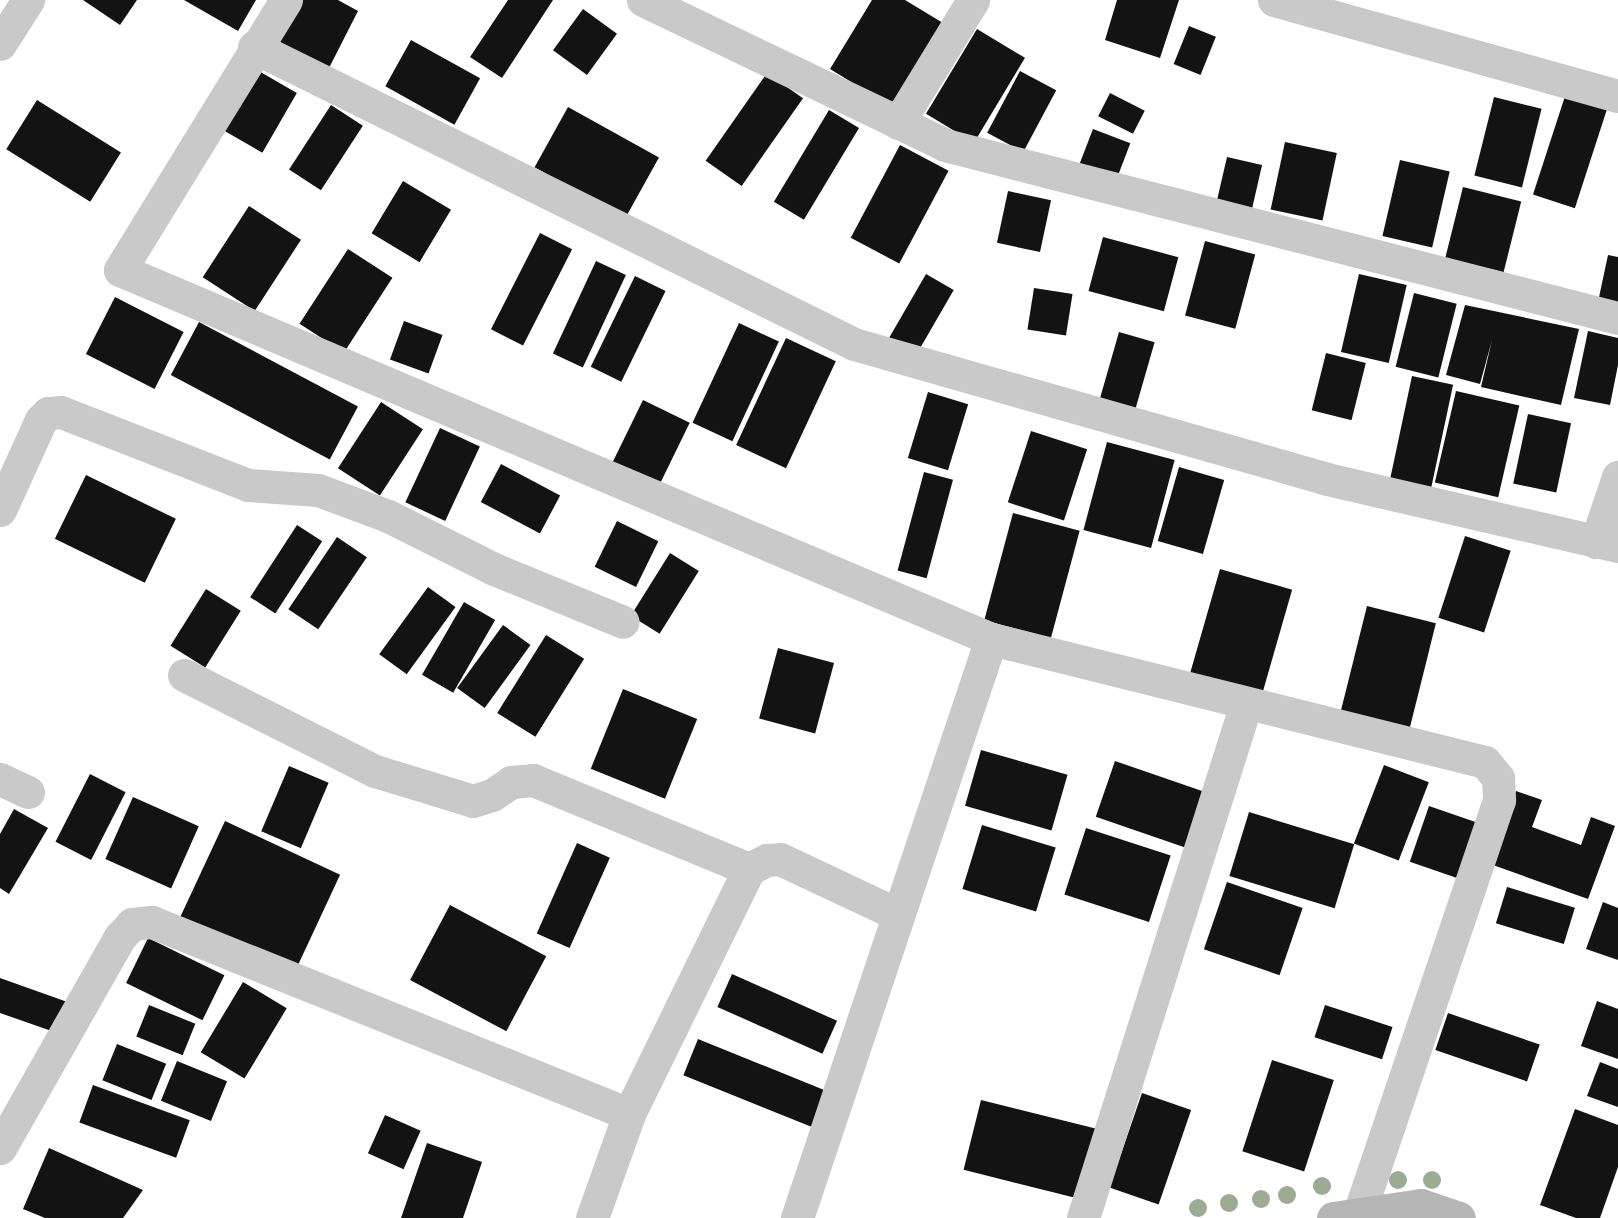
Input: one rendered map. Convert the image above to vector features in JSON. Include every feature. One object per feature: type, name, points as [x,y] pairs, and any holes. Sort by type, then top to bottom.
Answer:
[{"type":"main road","points":[[1346,1216],[1421,1205],[1459,1218]]},
{"type":"street","points":[[0,44],[28,0]]},
{"type":"street","points":[[286,0],[254,47],[120,270],[991,639],[1246,705],[1485,762],[1498,778],[1499,800],[1346,1216]]},
{"type":"street","points":[[643,0],[945,145],[1618,318]]},
{"type":"street","points":[[898,123],[973,0]]},
{"type":"street","points":[[1274,0],[1618,96]]},
{"type":"street","points":[[254,47],[854,344],[1327,479],[1607,544],[1618,477]]},
{"type":"street","points":[[0,510],[41,420],[48,413],[61,412],[248,485],[318,490],[388,516],[494,569],[623,622]]},
{"type":"street","points":[[798,1218],[897,914],[991,639]]},
{"type":"street","points":[[184,675],[375,771],[472,801],[492,795],[511,783],[532,780],[749,869]]},
{"type":"street","points":[[1083,1218],[1246,705]]},
{"type":"street","points":[[592,1218],[629,1114],[749,869],[767,860],[780,859],[897,914]]},
{"type":"street","points":[[0,1148],[120,937],[132,924],[152,921],[629,1114]]},
{"type":"building","points":[[83,0],[137,0],[120,25]]},
{"type":"building","points":[[184,0],[256,0],[238,31]]},
{"type":"building","points":[[296,0],[338,0],[358,11],[329,68],[275,40]]},
{"type":"building","points":[[508,0],[553,0],[502,78],[470,57]]},
{"type":"building","points":[[872,0],[905,0],[943,23],[892,107],[830,69]]},
{"type":"building","points":[[1117,0],[1179,0],[1160,58],[1105,40]]},
{"type":"building","points":[[583,9],[617,34],[587,75],[553,50]]},
{"type":"building","points":[[1189,26],[1216,37],[1201,75],[1174,64]]},
{"type":"building","points":[[977,29],[1025,58],[974,143],[926,114]]},
{"type":"building","points":[[411,40],[480,78],[454,125],[385,86]]},
{"type":"building","points":[[257,70],[297,93],[262,153],[222,130]]},
{"type":"building","points":[[1020,71],[1056,90],[1023,152],[987,133]]},
{"type":"building","points":[[767,73],[803,98],[742,186],[706,161]]},
{"type":"building","points":[[1567,90],[1609,104],[1575,208],[1533,195]]},
{"type":"building","points":[[1110,93],[1145,111],[1133,134],[1098,116]]},
{"type":"building","points":[[1494,97],[1542,109],[1522,187],[1474,176]]},
{"type":"building","points":[[37,100],[121,152],[90,202],[6,149]]},
{"type":"building","points":[[331,105],[363,126],[321,190],[289,170]]},
{"type":"building","points":[[568,107],[659,157],[626,218],[535,167]]},
{"type":"building","points":[[829,110],[859,128],[804,220],[774,202]]},
{"type":"building","points":[[1093,129],[1130,143],[1116,181],[1079,166]]},
{"type":"building","points":[[1285,142],[1337,153],[1322,221],[1271,209]]},
{"type":"building","points":[[900,145],[949,171],[899,264],[851,238]]},
{"type":"building","points":[[1227,157],[1262,165],[1252,211],[1216,203]]},
{"type":"building","points":[[1400,160],[1450,171],[1432,247],[1382,236]]},
{"type":"building","points":[[403,181],[451,210],[420,262],[372,233]]},
{"type":"building","points":[[1463,187],[1521,202],[1504,272],[1445,258]]},
{"type":"building","points":[[1008,191],[1051,200],[1040,252],[997,243]]},
{"type":"building","points":[[249,206],[301,240],[255,311],[203,277]]},
{"type":"building","points":[[540,233],[572,249],[523,346],[491,329]]},
{"type":"building","points":[[1103,237],[1178,257],[1164,311],[1089,291]]},
{"type":"building","points":[[1205,241],[1255,254],[1235,329],[1185,315]]},
{"type":"building","points":[[348,249],[392,278],[344,353],[300,324]]},
{"type":"building","points":[[1608,255],[1618,257],[1618,307],[1598,302]]},
{"type":"building","points":[[596,261],[626,275],[583,367],[553,353]]},
{"type":"building","points":[[926,274],[954,290],[916,356],[888,340]]},
{"type":"building","points":[[1359,274],[1407,285],[1389,363],[1341,352]]},
{"type":"building","points":[[635,276],[666,291],[621,382],[591,367]]},
{"type":"building","points":[[1034,288],[1073,294],[1066,336],[1027,329]]},
{"type":"building","points":[[1414,293],[1457,304],[1438,377],[1396,367]]},
{"type":"building","points":[[115,297],[184,332],[155,389],[86,354]]},
{"type":"building","points":[[1465,305],[1579,329],[1561,405],[1481,387],[1492,340],[1480,384],[1446,375]]},
{"type":"building","points":[[404,321],[443,335],[429,374],[390,360]]},
{"type":"building","points":[[199,322],[358,407],[330,459],[171,375]]},
{"type":"building","points":[[739,323],[779,342],[732,441],[693,423]]},
{"type":"building","points":[[1588,331],[1618,338],[1618,365],[1610,405],[1574,398]]},
{"type":"building","points":[[1119,332],[1155,342],[1135,411],[1099,401]]},
{"type":"building","points":[[786,338],[836,361],[786,468],[736,445]]},
{"type":"building","points":[[1326,353],[1366,363],[1352,420],[1312,410]]},
{"type":"building","points":[[1412,376],[1453,385],[1431,489],[1390,481]]},
{"type":"building","points":[[1456,391],[1519,406],[1498,497],[1435,483]]},
{"type":"building","points":[[928,392],[968,404],[948,470],[908,458]]},
{"type":"building","points":[[643,400],[690,423],[659,487],[612,464]]},
{"type":"building","points":[[381,402],[423,429],[380,495],[338,468]]},
{"type":"building","points":[[1528,414],[1571,423],[1556,493],[1513,483]]},
{"type":"building","points":[[440,428],[480,447],[445,521],[405,502]]},
{"type":"building","points":[[1031,431],[1087,449],[1064,521],[1008,502]]},
{"type":"building","points":[[1107,442],[1175,460],[1151,548],[1083,530]]},
{"type":"building","points":[[501,464],[560,495],[540,533],[481,502]]},
{"type":"building","points":[[1179,467],[1224,480],[1203,554],[1158,541]]},
{"type":"building","points":[[924,472],[953,480],[927,578],[898,571]]},
{"type":"building","points":[[86,475],[176,519],[145,583],[55,539]]},
{"type":"building","points":[[1013,513],[1080,531],[1051,638],[984,620]]},
{"type":"building","points":[[617,521],[658,541],[636,587],[595,567]]},
{"type":"building","points":[[297,525],[322,541],[275,613],[250,597]]},
{"type":"building","points":[[1465,536],[1511,551],[1484,633],[1438,618]]},
{"type":"building","points":[[337,537],[367,557],[318,629],[288,609]]},
{"type":"building","points":[[670,553],[699,571],[660,634],[631,616]]},
{"type":"building","points":[[1220,569],[1292,590],[1262,694],[1190,674]]},
{"type":"building","points":[[428,587],[456,607],[407,674],[379,654]]},
{"type":"building","points":[[206,589],[241,611],[205,668],[170,646]]},
{"type":"building","points":[[464,602],[495,620],[453,693],[422,675]]},
{"type":"building","points":[[1367,606],[1436,623],[1410,729],[1341,712]]},
{"type":"building","points":[[503,625],[531,645],[485,708],[457,688]]},
{"type":"building","points":[[546,635],[584,659],[535,737],[497,713]]},
{"type":"building","points":[[778,648],[834,663],[815,734],[759,719]]},
{"type":"building","points":[[623,689],[697,719],[665,799],[591,769]]},
{"type":"building","points":[[981,750],[1068,775],[1052,831],[965,806]]},
{"type":"building","points":[[1115,761],[1206,792],[1187,848],[1096,817]]},
{"type":"building","points":[[1384,765],[1429,782],[1399,861],[1354,843]]},
{"type":"building","points":[[289,766],[329,783],[301,848],[261,831]]},
{"type":"building","points":[[90,774],[126,792],[91,860],[55,842]]},
{"type":"building","points":[[1516,791],[1542,800],[1532,827],[1581,845],[1591,817],[1615,826],[1588,899],[1490,864]]},
{"type":"building","points":[[133,797],[199,826],[171,888],[105,859]]},
{"type":"building","points":[[1429,806],[1479,823],[1460,879],[1410,862]]},
{"type":"building","points":[[14,809],[48,828],[9,894],[0,888],[0,834]]},
{"type":"building","points":[[1249,812],[1354,844],[1335,908],[1229,876]]},
{"type":"building","points":[[225,821],[340,875],[295,972],[180,918]]},
{"type":"building","points":[[982,825],[1056,848],[1036,912],[962,889]]},
{"type":"building","points":[[1086,828],[1171,856],[1149,922],[1064,895]]},
{"type":"building","points":[[577,843],[610,858],[570,948],[537,933]]},
{"type":"building","points":[[1227,882],[1303,908],[1280,975],[1204,949]]},
{"type":"building","points":[[1507,887],[1575,908],[1564,944],[1496,923]]},
{"type":"building","points":[[1603,902],[1618,908],[1618,960],[1586,949]]},
{"type":"building","points":[[450,905],[546,956],[506,1031],[410,980]]},
{"type":"building","points":[[148,938],[224,975],[202,1020],[126,983]]},
{"type":"building","points":[[732,974],[837,1021],[822,1054],[717,1007]]},
{"type":"building","points":[[0,978],[73,1004],[63,1035],[0,1013]]},
{"type":"building","points":[[243,982],[287,1008],[244,1079],[201,1052]]},
{"type":"building","points":[[1597,1001],[1618,1009],[1618,1059],[1581,1046]]},
{"type":"building","points":[[149,1005],[195,1024],[183,1055],[136,1037]]},
{"type":"building","points":[[1325,1005],[1393,1027],[1382,1059],[1314,1037]]},
{"type":"building","points":[[1448,1013],[1540,1045],[1527,1081],[1435,1050]]},
{"type":"building","points":[[698,1039],[826,1091],[811,1127],[683,1075]]},
{"type":"building","points":[[117,1044],[166,1064],[152,1100],[102,1080]]},
{"type":"building","points":[[1272,1060],[1334,1080],[1304,1171],[1242,1151]]},
{"type":"building","points":[[177,1061],[227,1081],[211,1121],[161,1101]]},
{"type":"building","points":[[1600,1062],[1618,1069],[1618,1107],[1587,1096]]},
{"type":"building","points":[[93,1085],[190,1120],[176,1158],[79,1123]]},
{"type":"building","points":[[1142,1093],[1191,1110],[1159,1204],[1109,1188]]},
{"type":"building","points":[[981,1100],[1095,1129],[1078,1198],[964,1170]]},
{"type":"building","points":[[1575,1109],[1618,1125],[1618,1167],[1600,1218],[1576,1218],[1540,1205]]},
{"type":"building","points":[[385,1115],[421,1131],[404,1169],[368,1153]]},
{"type":"building","points":[[427,1143],[482,1162],[463,1218],[401,1218]]},
{"type":"building","points":[[49,1148],[143,1190],[123,1218],[45,1218],[23,1209]]}]
